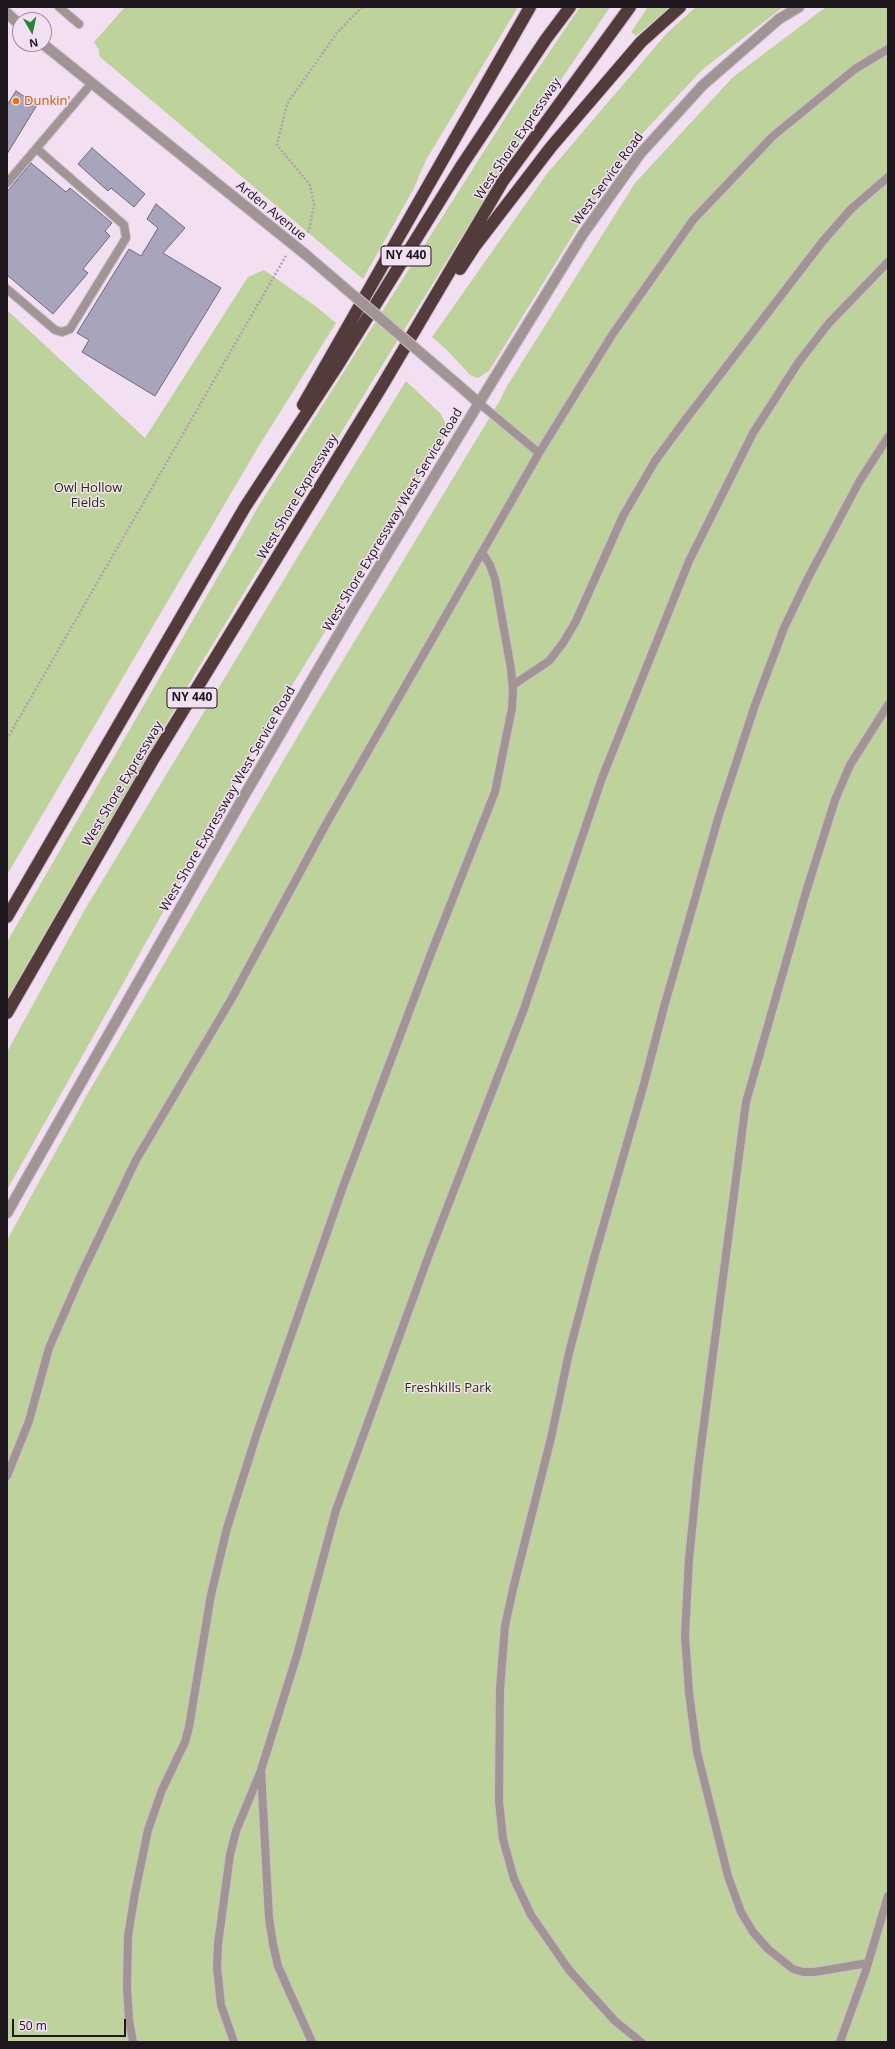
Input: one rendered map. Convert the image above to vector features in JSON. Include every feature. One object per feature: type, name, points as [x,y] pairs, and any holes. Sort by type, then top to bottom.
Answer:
[{"type":"highway","points":[[245,507],[530,7]]},
{"type":"highway","name":"NY 440","points":[[7,917],[245,507],[336,368],[462,166],[546,39],[570,7]]},
{"type":"highway","name":"West Shore Expressway","points":[[7,1013],[154,758],[382,386],[503,181],[630,7]]},
{"type":"highway","points":[[382,386],[475,246],[546,153],[641,42],[680,7]]},
{"type":"street","name":"West Service Road","points":[[479,402],[583,234],[640,154],[703,85],[779,20],[799,7]]},
{"type":"street","name":"Arden Avenue","points":[[52,52],[304,254],[479,402]]},
{"type":"street","name":"West Shore Expressway West Service Road","points":[[7,1213],[248,789],[351,613],[479,402]]},
{"type":"lane","points":[[59,7],[79,24]]},
{"type":"lane","points":[[7,1476],[29,1421],[49,1348],[80,1277],[136,1160],[232,998],[325,826],[539,453],[612,335],[692,220],[773,136],[855,68],[888,50]]},
{"type":"lane","points":[[7,183],[91,84]]},
{"type":"lane","points":[[7,289],[54,330],[62,332],[70,329],[126,238],[124,225],[37,149]]},
{"type":"lane","points":[[512,685],[549,661],[563,643],[576,621],[623,516],[655,461],[686,419],[823,241],[851,210],[888,177]]},
{"type":"lane","points":[[234,2042],[221,2005],[217,1967],[218,1944],[230,1855],[236,1831],[261,1770],[297,1655],[338,1503],[430,1252],[524,1009],[602,778],[689,561],[749,440],[775,398],[829,323],[888,262]]},
{"type":"lane","points":[[479,402],[539,453]]},
{"type":"lane","points":[[641,2042],[615,2021],[569,1970],[530,1915],[514,1879],[503,1839],[499,1801],[500,1688],[506,1626],[513,1589],[551,1438],[569,1353],[594,1258],[642,1092],[666,1000],[720,815],[755,705],[784,628],[804,587],[859,482],[888,437]]},
{"type":"lane","points":[[133,2042],[129,2020],[127,1987],[128,1936],[135,1893],[148,1830],[162,1790],[185,1742],[211,1595],[227,1528],[257,1432],[344,1184],[432,952],[495,792],[512,708],[512,685],[495,579],[490,565],[482,552]]},
{"type":"lane","points":[[868,1964],[814,1972],[803,1972],[793,1969],[782,1962],[768,1949],[753,1932],[741,1912],[728,1876],[697,1752],[689,1693],[685,1635],[688,1559],[698,1469],[746,1102],[806,892],[835,800],[850,765],[888,705]]},
{"type":"lane","points":[[261,1770],[269,1918],[273,1944],[281,1972],[312,2042]]},
{"type":"lane","points":[[840,2042],[868,1964],[888,1896]]},
{"type":"path","points":[[7,739],[292,245],[309,231],[314,204],[310,185],[277,146],[287,104],[336,34],[362,7]]},
{"type":"green space","points":[[125,7],[518,7],[426,160],[413,190],[363,279],[99,56],[99,50],[94,42]]},
{"type":"green space","points":[[580,7],[610,7],[532,123],[370,385],[196,672],[7,999],[7,942],[261,502],[516,101]]},
{"type":"green space","points":[[648,7],[670,7],[636,36],[631,32]]},
{"type":"green space","points":[[696,7],[783,7],[702,70],[641,135],[584,217],[489,371],[478,378],[470,375],[447,350],[432,337],[546,175],[667,33]]},
{"type":"green space","name":"Freshkills Park","points":[[826,7],[888,7],[888,2042],[7,2042],[7,1240],[88,1093],[319,700],[499,402],[507,386],[635,183],[733,77]]},
{"type":"green space","name":"Owl Hollow Fields","points":[[264,270],[318,308],[336,323],[257,449],[7,875],[7,310],[145,438],[248,277]]},
{"type":"green space","points":[[406,381],[441,414],[445,423],[445,436],[272,718],[7,1190],[7,1052],[84,911],[303,548]]},
{"type":"building","points":[[16,91],[37,105],[7,154],[7,105]]},
{"type":"building","points":[[92,148],[145,194],[134,207],[111,188],[108,191],[78,164]]},
{"type":"building","points":[[31,163],[66,192],[70,188],[112,223],[105,231],[110,236],[83,269],[88,273],[53,314],[7,275],[7,192]]},
{"type":"building","points":[[156,204],[185,228],[163,253],[221,288],[155,396],[82,352],[89,340],[77,333],[129,249],[141,256],[158,228],[147,219]]},
{"type":"place","name":"Dunkin'","points":[[16,101]]}]
